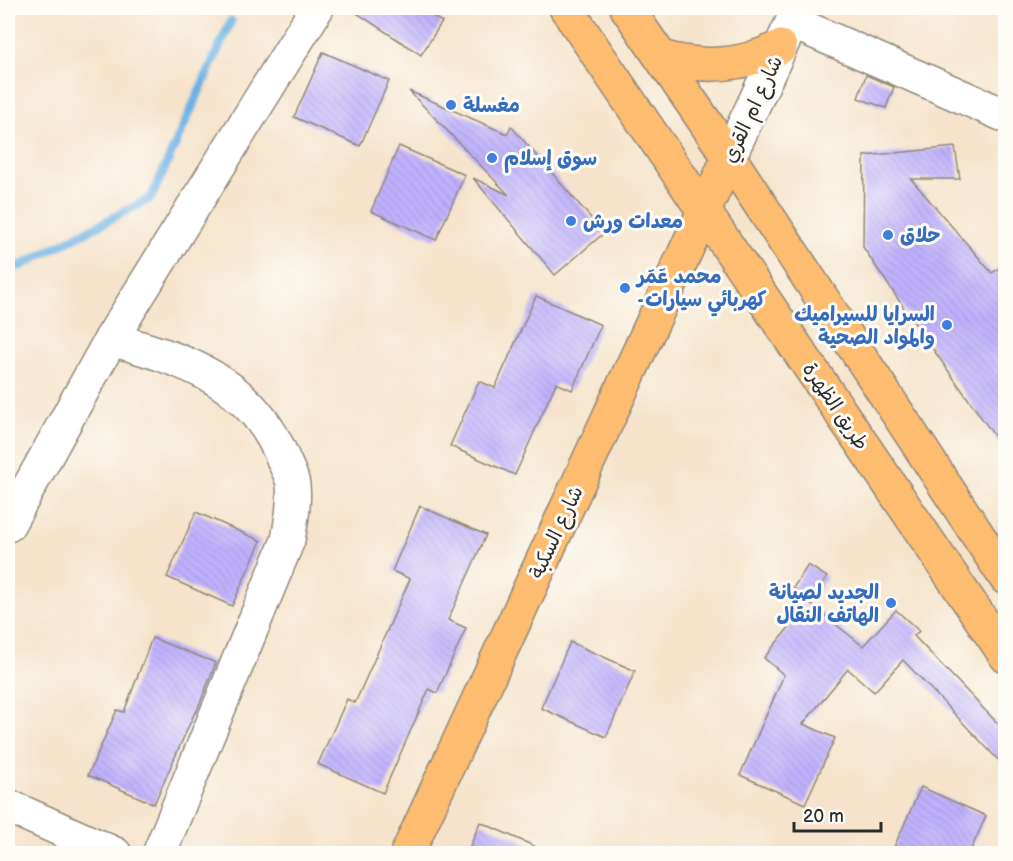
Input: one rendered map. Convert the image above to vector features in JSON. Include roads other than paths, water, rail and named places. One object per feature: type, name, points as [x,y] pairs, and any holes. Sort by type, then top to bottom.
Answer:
[{"type":"main road","name":"طريق الظهرة","points":[[566,8],[1005,656]]},
{"type":"main road","points":[[627,8],[729,157],[1005,578]]},
{"type":"main road","points":[[661,57],[681,63],[722,66],[762,57],[790,26]]},
{"type":"main road","name":"شارع ام القري","points":[[704,210],[729,157]]},
{"type":"main road","name":"شارع السكبة","points":[[407,854],[704,210]]},
{"type":"street","points":[[8,525],[111,339],[317,8]]},
{"type":"street","points":[[790,26],[1005,116]]},
{"type":"street","name":"شارع ام القري","points":[[729,157],[790,26]]},
{"type":"street","points":[[111,339],[167,355],[214,376],[240,395],[273,435],[293,482],[294,504],[288,540],[159,854]]},
{"type":"street","points":[[8,806],[115,854]]},
{"type":"waterway","points":[[8,264],[20,266],[151,198],[231,21]]},
{"type":"place","name":"مغسلة","points":[[451,105]]},
{"type":"place","name":"سوق إسلام","points":[[492,158]]},
{"type":"place","name":"معدات ورش","points":[[571,221]]},
{"type":"place","name":"حلاق","points":[[888,235]]},
{"type":"place","name":"محمد عَمَر -كهربائي سيارات","points":[[625,288]]},
{"type":"place","name":"السرايا للسيراميك والمواد الصحية","points":[[947,325]]},
{"type":"place","name":"الجديد لصيانة الهاتف النقال","points":[[891,603]]}]
